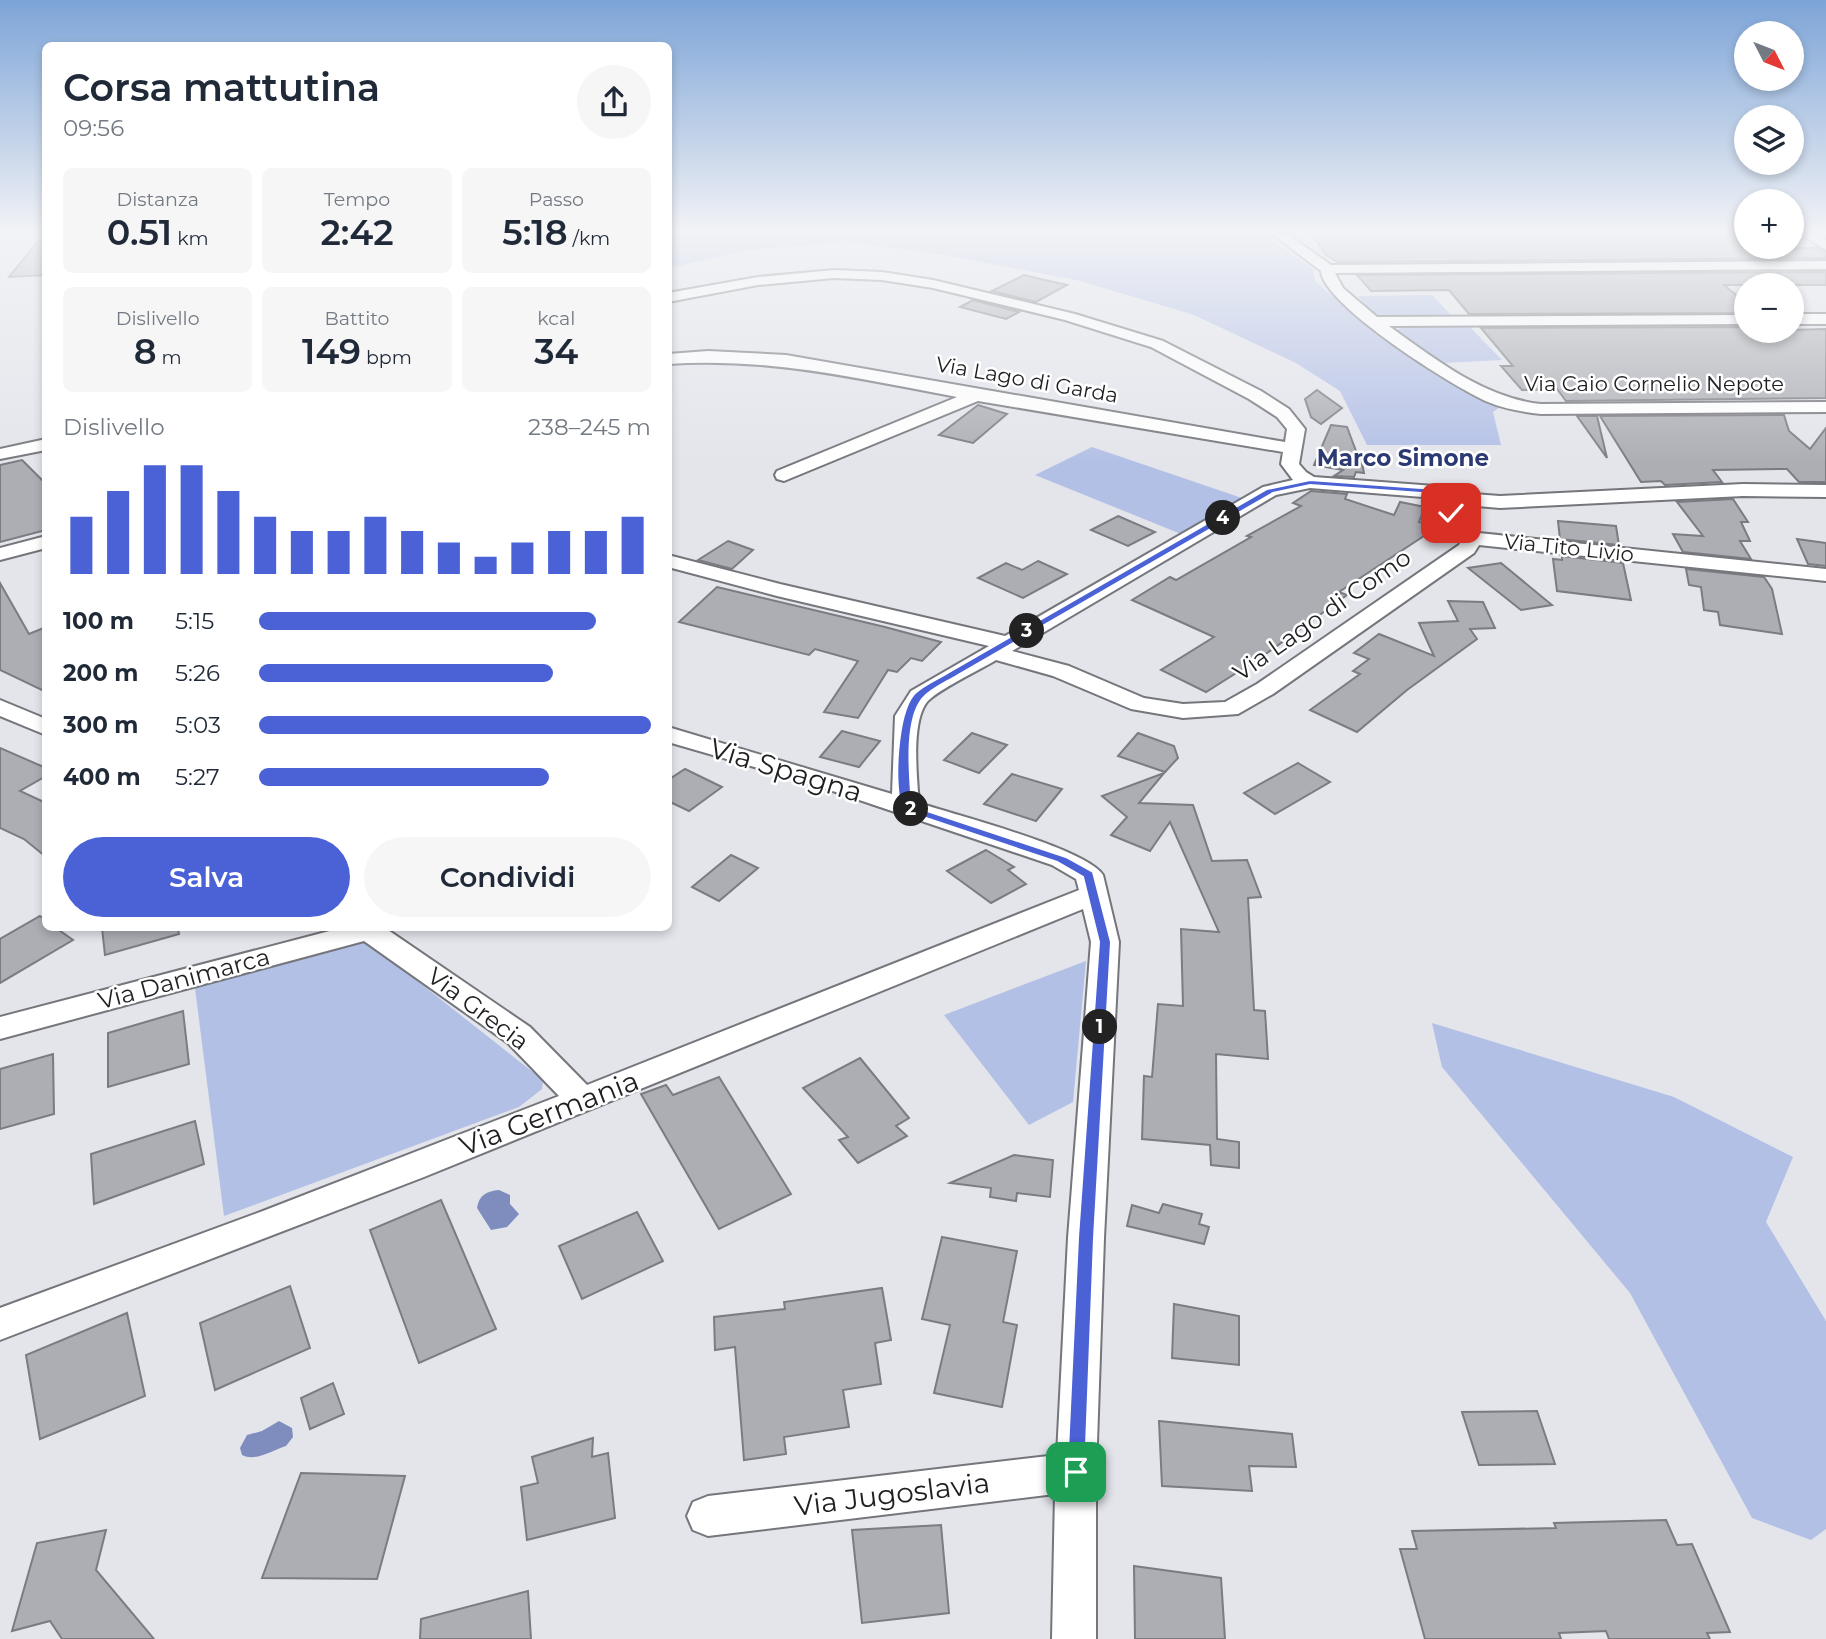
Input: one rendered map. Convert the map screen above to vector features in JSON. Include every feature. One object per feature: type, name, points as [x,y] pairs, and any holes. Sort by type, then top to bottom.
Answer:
[{"type":"street","points":[[1042,310],[1157,344],[1255,395],[1283,413],[1296,429],[1290,464],[1299,476],[1310,482]]},
{"type":"street","name":"Via Caio Cornelio Nepote","points":[[1359,310],[1485,395],[1514,406],[1541,410],[1826,407]]},
{"type":"street","points":[[1373,322],[1734,319]]},
{"type":"street","points":[[1804,319],[1826,319]]},
{"type":"street","name":"Via Lago di Garda","points":[[672,359],[730,354],[769,357],[977,396],[1294,449]]},
{"type":"street","points":[[784,475],[977,396]]},
{"type":"street","points":[[0,454],[42,445]]},
{"type":"street","points":[[906,807],[904,775],[907,716],[919,696],[998,647],[1270,491],[1310,482],[1435,492],[1473,500]]},
{"type":"street","name":"Via Tito Livio","points":[[1826,491],[1744,490],[1500,502],[1473,500],[1451,513],[1457,524],[1473,538],[1826,575]]},
{"type":"street","name":"Via Lago di Como","points":[[672,562],[998,647],[1139,704],[1183,711],[1230,709],[1265,688],[1466,548],[1473,538]]},
{"type":"street","points":[[0,554],[42,543]]},
{"type":"street","points":[[0,707],[42,726]]},
{"type":"street","name":"Via Spagna","points":[[672,735],[906,807],[1062,859],[1089,875],[1105,942],[1086,1238],[1076,1472],[1074,1639]]},
{"type":"street","name":"Via Germania","points":[[0,1324],[136,1275],[582,1100],[1094,894]]},
{"type":"street","name":"Via Danimarca","points":[[0,1028],[360,931]]},
{"type":"street","name":"Via Grecia","points":[[370,931],[519,1035],[582,1100]]},
{"type":"street","name":"Via Jugoslavia","points":[[708,1516],[1076,1472]]},
{"type":"shaded area","points":[[1179,310],[1351,310],[1427,365],[1500,407],[1493,412],[1501,445],[1367,445],[1340,391],[1296,363]]},
{"type":"shaded area","points":[[1369,310],[1447,310],[1452,316],[1384,318],[1373,315]]},
{"type":"shaded area","points":[[1409,324],[1467,324],[1502,360],[1444,363],[1395,331]]},
{"type":"shaded area","points":[[1092,447],[1242,498],[1181,534],[1035,475]]},
{"type":"shaded area","points":[[357,942],[367,942],[373,946],[543,1080],[542,1089],[519,1107],[224,1216],[195,988]]},
{"type":"shaded area","points":[[1086,961],[1073,1102],[1029,1125],[944,1015]]},
{"type":"shaded area","points":[[1432,1023],[1674,1097],[1793,1157],[1766,1222],[1826,1321],[1826,1529],[1811,1540],[1752,1518],[1630,1293],[1442,1067]]},
{"type":"shaded area","points":[[499,1190],[510,1195],[510,1204],[519,1214],[507,1227],[491,1230],[477,1208],[484,1194]]},
{"type":"shaded area","points":[[279,1421],[292,1428],[293,1437],[286,1446],[259,1456],[242,1455],[240,1448],[247,1435],[262,1431]]},
{"type":"building","points":[[973,310],[1019,312],[1006,319]]},
{"type":"building","points":[[1466,310],[1734,310],[1734,313],[1469,314]]},
{"type":"building","points":[[1734,327],[1734,343],[1804,343],[1804,330],[1826,329],[1826,398],[1566,401],[1557,389],[1522,390],[1501,366],[1513,366],[1481,328]]},
{"type":"building","points":[[1317,390],[1342,408],[1321,424],[1311,417],[1305,399]]},
{"type":"building","points":[[978,405],[1007,414],[973,443],[939,435]]},
{"type":"building","points":[[1784,415],[1789,431],[1810,449],[1826,428],[1826,482],[1799,482],[1787,469],[1713,470],[1722,482],[1665,485],[1661,481],[1641,482],[1600,416]]},
{"type":"building","points":[[1577,416],[1597,416],[1607,458]]},
{"type":"building","points":[[1331,425],[1347,427],[1359,459],[1361,458],[1364,473],[1356,472],[1354,477],[1334,476],[1343,470],[1314,465]]},
{"type":"building","points":[[22,460],[42,480],[42,531],[0,542],[0,465]]},
{"type":"building","points":[[1311,491],[1347,494],[1345,499],[1394,515],[1400,502],[1425,507],[1419,522],[1439,526],[1339,592],[1347,595],[1263,656],[1206,692],[1161,670],[1214,637],[1132,600],[1170,577],[1176,580],[1251,537],[1247,536],[1301,506],[1293,503]]},
{"type":"building","points":[[1733,499],[1748,522],[1741,522],[1750,541],[1740,541],[1751,559],[1683,552],[1673,534],[1703,536],[1677,502]]},
{"type":"building","points":[[1118,516],[1155,532],[1128,546],[1091,530]]},
{"type":"building","points":[[1558,521],[1616,526],[1619,545],[1560,539]]},
{"type":"building","points":[[1797,539],[1826,543],[1826,566],[1808,564]]},
{"type":"building","points":[[728,541],[753,550],[732,569],[698,560]]},
{"type":"building","points":[[1562,556],[1623,563],[1631,600],[1557,591],[1553,559],[1562,560]]},
{"type":"building","points":[[1038,561],[1067,574],[1023,598],[978,578],[1006,563],[1022,570]]},
{"type":"building","points":[[1501,563],[1552,605],[1521,610],[1468,568]]},
{"type":"building","points":[[1686,569],[1764,577],[1772,589],[1782,634],[1720,625],[1718,612],[1704,610],[1701,587],[1689,585]]},
{"type":"building","points":[[0,583],[29,634],[42,629],[42,690],[0,670]]},
{"type":"building","points":[[717,587],[941,642],[922,661],[911,658],[897,672],[888,670],[858,718],[824,712],[858,661],[815,649],[809,655],[679,622]]},
{"type":"building","points":[[1448,601],[1483,602],[1495,628],[1470,629],[1477,639],[1407,690],[1357,732],[1310,710],[1360,674],[1353,671],[1369,659],[1354,653],[1379,634],[1434,656],[1419,623],[1458,621]]},
{"type":"building","points":[[842,731],[880,741],[859,767],[820,757]]},
{"type":"building","points":[[972,733],[1007,745],[979,773],[944,760]]},
{"type":"building","points":[[1138,733],[1174,746],[1178,758],[1165,772],[1118,756]]},
{"type":"building","points":[[0,748],[42,766],[42,778],[20,791],[42,801],[42,854],[24,839],[0,828]]},
{"type":"building","points":[[1298,763],[1330,782],[1275,814],[1244,793]]},
{"type":"building","points":[[685,769],[722,787],[689,811],[672,803],[672,777]]},
{"type":"building","points":[[1164,773],[1139,803],[1193,805],[1212,861],[1247,860],[1261,897],[1248,898],[1254,1010],[1265,1011],[1268,1059],[1216,1054],[1217,1139],[1239,1142],[1239,1168],[1211,1165],[1210,1145],[1142,1139],[1144,1076],[1152,1077],[1158,1004],[1183,1006],[1181,929],[1219,932],[1170,822],[1150,851],[1111,835],[1127,817],[1102,796]]},
{"type":"building","points":[[1012,774],[1062,789],[1036,821],[984,804]]},
{"type":"building","points":[[986,850],[1014,867],[1008,870],[1026,884],[991,903],[947,871]]},
{"type":"building","points":[[731,855],[758,868],[719,901],[692,887]]},
{"type":"building","points":[[40,916],[42,931],[60,931],[73,940],[0,983],[0,939]]},
{"type":"building","points":[[102,931],[178,931],[179,934],[105,955]]},
{"type":"building","points":[[183,1011],[189,1064],[108,1087],[108,1033]]},
{"type":"building","points":[[53,1054],[54,1114],[0,1129],[0,1069]]},
{"type":"building","points":[[860,1058],[909,1118],[896,1126],[907,1136],[858,1163],[839,1140],[848,1137],[803,1088]]},
{"type":"building","points":[[719,1077],[791,1194],[719,1229],[641,1094],[666,1085],[673,1095]]},
{"type":"building","points":[[195,1121],[204,1164],[94,1204],[91,1154]]},
{"type":"building","points":[[1014,1155],[1053,1160],[1050,1197],[1017,1193],[1016,1201],[990,1197],[991,1188],[950,1183]]},
{"type":"building","points":[[441,1200],[496,1329],[419,1363],[370,1230]]},
{"type":"building","points":[[1163,1204],[1202,1214],[1199,1224],[1209,1227],[1204,1244],[1127,1226],[1132,1205],[1159,1213]]},
{"type":"building","points":[[637,1212],[663,1261],[582,1299],[559,1246]]},
{"type":"building","points":[[942,1237],[1017,1251],[1003,1322],[1017,1325],[1002,1407],[934,1393],[950,1325],[922,1319]]},
{"type":"building","points":[[290,1286],[310,1348],[215,1390],[200,1323]]},
{"type":"building","points":[[882,1288],[891,1340],[875,1343],[881,1384],[843,1390],[849,1427],[784,1437],[786,1454],[744,1460],[735,1347],[715,1350],[714,1317],[785,1309],[784,1302]]},
{"type":"building","points":[[1174,1304],[1239,1316],[1239,1365],[1172,1358]]},
{"type":"building","points":[[127,1313],[145,1396],[40,1439],[26,1355]]},
{"type":"building","points":[[333,1383],[344,1414],[310,1429],[301,1398]]},
{"type":"building","points":[[1537,1411],[1555,1464],[1479,1465],[1462,1412]]},
{"type":"building","points":[[1159,1421],[1292,1434],[1296,1467],[1249,1466],[1252,1491],[1162,1486]]},
{"type":"building","points":[[593,1438],[592,1457],[608,1453],[615,1518],[527,1540],[521,1487],[538,1483],[532,1457]]},
{"type":"building","points":[[301,1473],[405,1476],[377,1579],[262,1578]]},
{"type":"building","points":[[1666,1520],[1677,1545],[1692,1544],[1730,1632],[1707,1633],[1710,1639],[1609,1639],[1606,1631],[1559,1633],[1561,1639],[1425,1639],[1400,1549],[1417,1549],[1412,1531],[1556,1528],[1554,1523]]},
{"type":"building","points":[[941,1525],[949,1613],[862,1623],[852,1530]]},
{"type":"building","points":[[106,1530],[96,1570],[154,1639],[62,1639],[50,1621],[12,1631],[37,1543]]},
{"type":"building","points":[[1134,1566],[1221,1578],[1225,1639],[1135,1639]]},
{"type":"building","points":[[528,1591],[531,1639],[420,1639],[421,1619]]},
{"type":"district","name":"Marco Simone","points":[[1403,458]]},
{"type":"route","points":[[1076,1472],[1086,1238],[1105,942],[1089,875],[1062,859],[906,807],[904,775],[907,716],[919,696],[954,673],[1270,491],[1310,482],[1435,492],[1473,500],[1451,513]]}]
